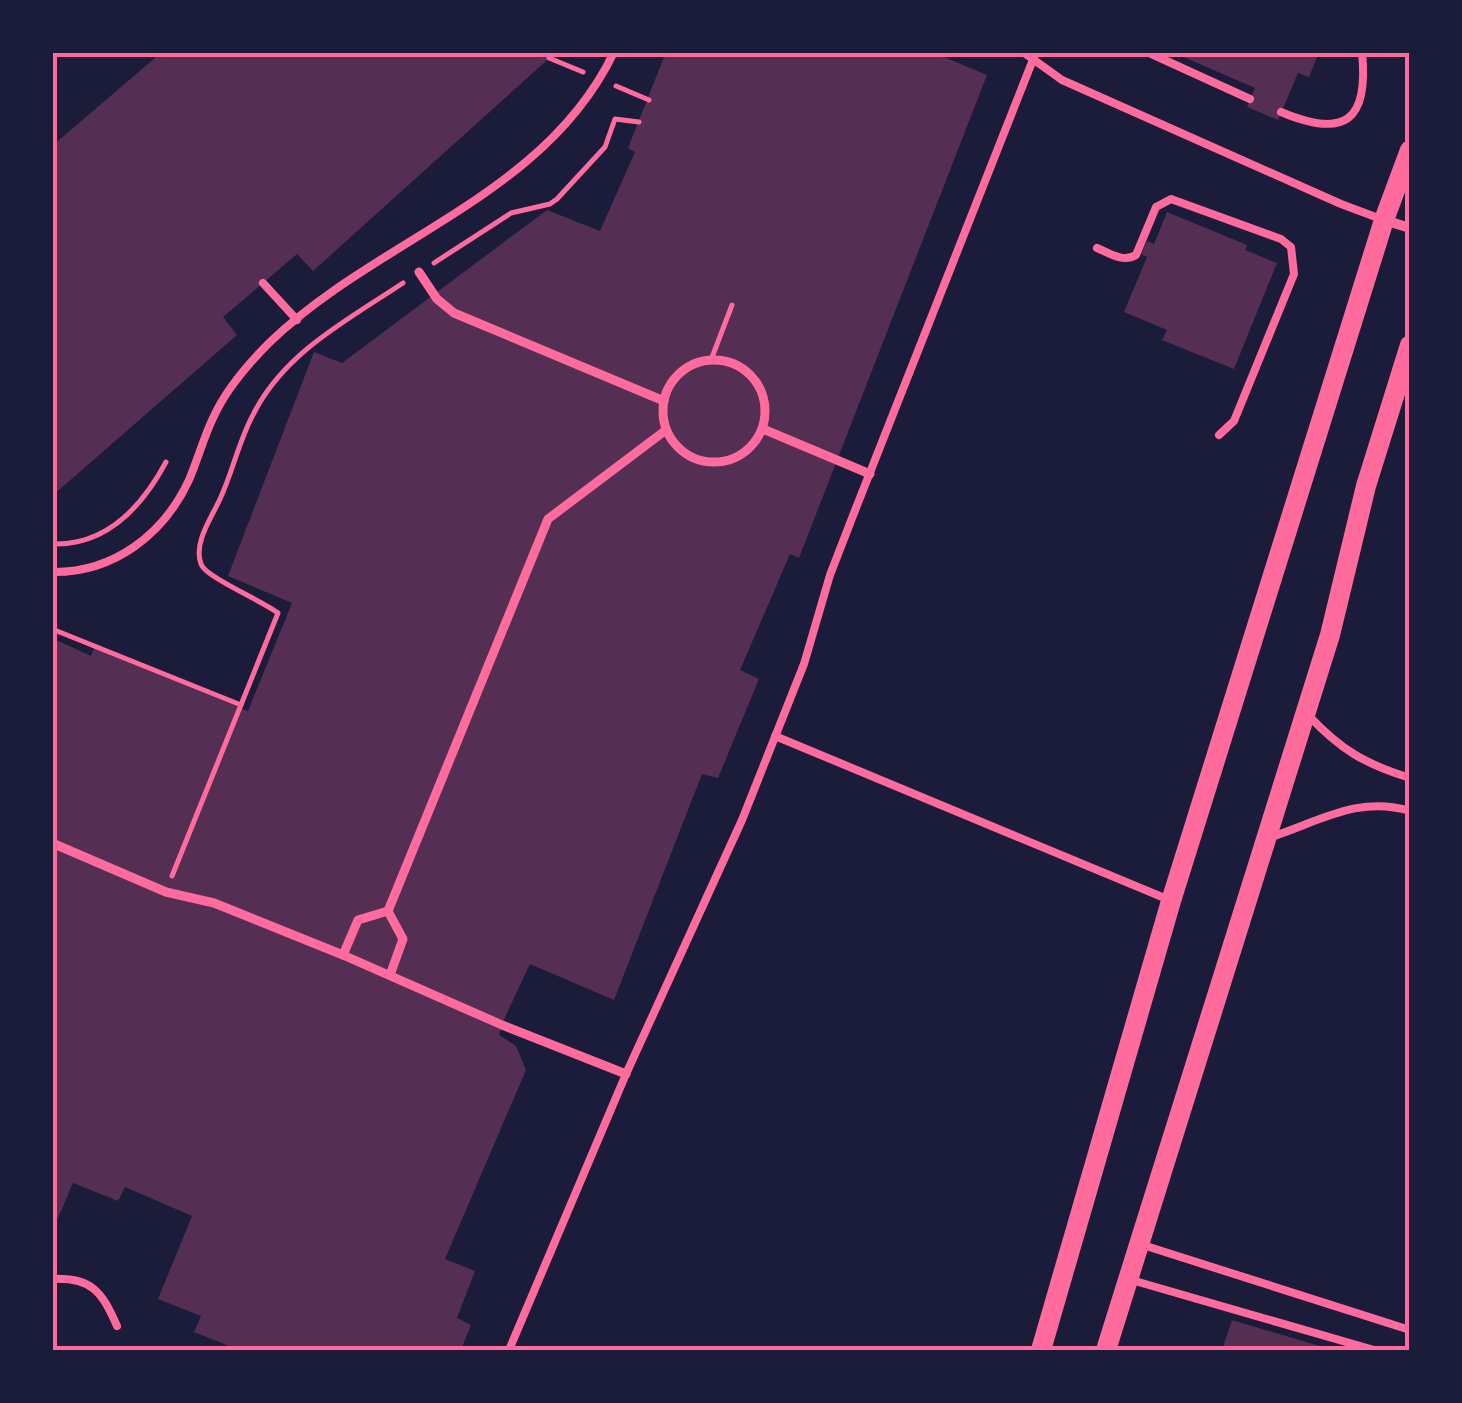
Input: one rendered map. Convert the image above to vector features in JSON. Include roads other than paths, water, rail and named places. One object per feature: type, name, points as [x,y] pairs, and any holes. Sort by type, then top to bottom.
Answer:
[{"type":"main road","points":[[1041,1350],[1171,901],[1384,220],[1410,150]]},
{"type":"main road","points":[[1106,1350],[1330,635],[1366,486],[1410,345]]},
{"type":"street","points":[[1384,220],[1410,228]]},
{"type":"street","points":[[419,272],[437,298],[454,313],[664,401]]},
{"type":"street","points":[[711,360],[728,362],[756,380],[764,396],[763,429],[741,456],[724,462],[706,462],[676,446],[666,430],[664,401],[670,386],[695,364],[711,360]]},
{"type":"street","points":[[763,429],[870,474]]},
{"type":"street","points":[[388,911],[548,519],[666,430]]},
{"type":"street","points":[[52,843],[166,892],[214,903],[343,954],[502,1025],[626,1074]]},
{"type":"street","points":[[343,954],[358,920],[388,911]]},
{"type":"street","points":[[388,911],[403,939],[390,974]]},
{"type":"lane","points":[[52,572],[105,563],[135,548],[161,524],[187,484],[215,413],[267,345],[341,286],[497,186],[552,139],[592,90],[614,52]]},
{"type":"lane","points":[[1023,52],[1062,80],[1384,220]]},
{"type":"lane","points":[[1147,52],[1250,99]]},
{"type":"lane","points":[[1281,112],[1307,123],[1348,119],[1363,98],[1362,52]]},
{"type":"lane","points":[[509,1350],[626,1074],[742,820],[804,664],[830,575],[1034,57]]},
{"type":"lane","points":[[1096,248],[1122,258],[1136,256],[1156,206],[1171,199],[1281,238],[1291,247],[1294,274],[1234,421],[1219,435]]},
{"type":"lane","points":[[263,283],[297,320]]},
{"type":"lane","points":[[1306,713],[1329,738],[1358,758],[1410,778]]},
{"type":"lane","points":[[776,736],[1171,901]]},
{"type":"lane","points":[[1266,838],[1354,806],[1379,805],[1410,811]]},
{"type":"lane","points":[[1139,1244],[1410,1330]]},
{"type":"lane","points":[[52,1280],[77,1278],[104,1297],[116,1326]]},
{"type":"lane","points":[[1128,1279],[1374,1350]]}]
